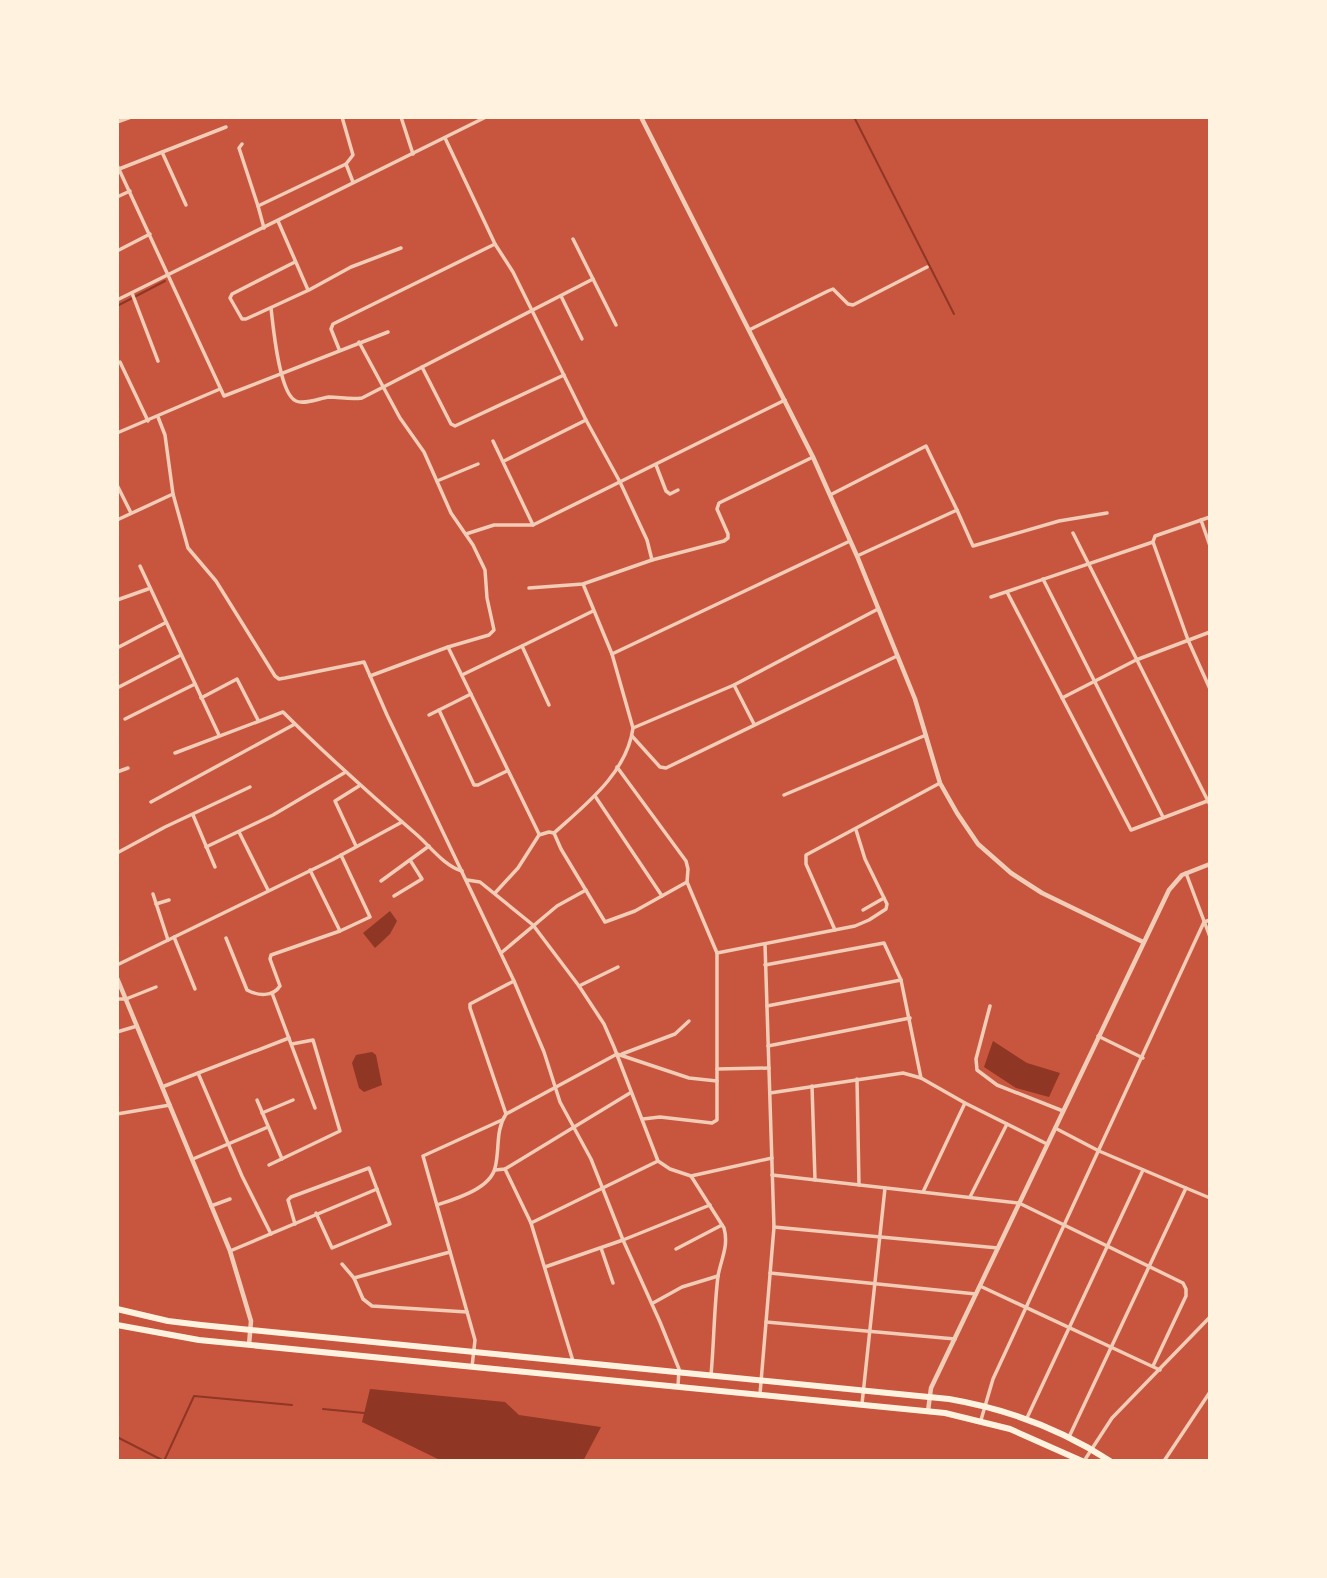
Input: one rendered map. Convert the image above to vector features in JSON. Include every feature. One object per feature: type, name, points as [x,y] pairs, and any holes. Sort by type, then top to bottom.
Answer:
[{"type":"highway","points":[[117,1309],[167,1321],[250,1331],[930,1396],[984,1406],[1026,1420],[1069,1437],[1110,1461]]},
{"type":"highway","points":[[117,1325],[179,1338],[928,1410],[981,1420],[1020,1433],[1083,1461]]},
{"type":"street","points":[[117,122],[131,117]]},
{"type":"street","points":[[258,206],[346,164],[353,155],[342,117]]},
{"type":"street","points":[[401,117],[412,154]]},
{"type":"street","points":[[471,117],[474,123]]},
{"type":"street","points":[[117,300],[133,296],[169,274],[486,117]]},
{"type":"street","points":[[641,117],[785,400],[858,556],[915,699],[940,783],[978,844],[1011,873],[1042,893],[1143,942]]},
{"type":"street","points":[[226,127],[118,167],[224,396],[388,332]]},
{"type":"street","points":[[445,138],[495,244],[513,272],[620,482],[647,540],[652,560]]},
{"type":"street","points":[[243,145],[239,148],[241,158],[264,228]]},
{"type":"street","points":[[162,152],[186,205]]},
{"type":"street","points":[[346,164],[353,182]]},
{"type":"street","points":[[117,197],[130,191]]},
{"type":"street","points":[[278,221],[309,290]]},
{"type":"street","points":[[117,251],[150,234]]},
{"type":"street","points":[[573,239],[616,325]]},
{"type":"street","points":[[339,349],[331,329],[333,324],[495,244]]},
{"type":"street","points":[[296,262],[232,294],[230,298],[242,319],[309,290],[351,267],[401,248]]},
{"type":"street","points":[[749,330],[833,289],[848,304],[853,304],[927,267]]},
{"type":"street","points":[[271,308],[280,373],[293,399],[299,402],[328,397],[362,398],[593,279]]},
{"type":"street","points":[[133,296],[158,361]]},
{"type":"street","points":[[561,296],[582,340]]},
{"type":"street","points":[[359,342],[382,386],[424,453],[451,513],[466,534],[485,570],[489,611],[494,630],[489,635],[370,676]]},
{"type":"street","points":[[120,362],[148,421]]},
{"type":"street","points":[[422,367],[451,424],[455,426],[564,375]]},
{"type":"street","points":[[117,433],[220,388]]},
{"type":"street","points":[[466,534],[494,525],[533,525],[785,400]]},
{"type":"street","points":[[158,417],[165,435],[173,494],[188,548],[216,581],[275,676],[279,679],[364,662],[514,981],[544,1052],[554,1086],[604,1188],[652,1303],[678,1373],[678,1387]]},
{"type":"street","points":[[504,461],[586,419]]},
{"type":"street","points":[[494,441],[533,525]]},
{"type":"street","points":[[830,495],[926,446],[973,546],[1059,521],[1107,513]]},
{"type":"street","points":[[529,588],[583,584],[652,560],[724,541],[728,534],[717,509],[719,503],[813,457]]},
{"type":"street","points":[[437,481],[478,464]]},
{"type":"street","points":[[656,465],[666,491],[670,494],[678,491]]},
{"type":"street","points":[[117,485],[131,513]]},
{"type":"street","points":[[117,520],[173,494]]},
{"type":"street","points":[[858,556],[957,510]]},
{"type":"street","points":[[1210,517],[1155,536],[1153,542],[1188,640],[1210,689]]},
{"type":"street","points":[[1201,520],[1210,546]]},
{"type":"street","points":[[1007,592],[1131,830],[1209,802],[1073,533]]},
{"type":"street","points":[[612,654],[850,541]]},
{"type":"street","points":[[990,597],[1153,542]]},
{"type":"street","points":[[140,565],[219,735]]},
{"type":"street","points":[[1043,579],[1163,817]]},
{"type":"street","points":[[554,834],[595,796],[617,767],[632,736],[633,728],[612,654],[583,584]]},
{"type":"street","points":[[117,600],[149,588]]},
{"type":"street","points":[[633,728],[734,685],[878,609]]},
{"type":"street","points":[[462,676],[593,611]]},
{"type":"street","points":[[117,648],[165,623]]},
{"type":"street","points":[[1061,698],[1136,660],[1210,632]]},
{"type":"street","points":[[522,646],[549,705]]},
{"type":"street","points":[[448,647],[539,835]]},
{"type":"street","points":[[117,688],[181,655]]},
{"type":"street","points":[[632,736],[660,766],[666,768],[897,656]]},
{"type":"street","points":[[201,698],[237,679],[258,719]]},
{"type":"street","points":[[125,719],[195,684]]},
{"type":"street","points":[[734,685],[754,725]]},
{"type":"street","points":[[429,715],[471,694]]},
{"type":"street","points":[[439,710],[474,785],[507,771]]},
{"type":"street","points":[[175,753],[258,719],[283,712],[359,786],[449,866],[462,871]]},
{"type":"street","points":[[151,802],[295,724]]},
{"type":"street","points":[[784,795],[926,735]]},
{"type":"street","points":[[617,767],[685,861],[688,869],[687,883],[717,953],[716,1122],[643,1119]]},
{"type":"street","points":[[117,772],[128,768]]},
{"type":"street","points":[[206,847],[239,832],[345,773]]},
{"type":"street","points":[[835,930],[805,859],[806,855],[940,783]]},
{"type":"street","points":[[356,846],[335,802],[359,786]]},
{"type":"street","points":[[117,853],[164,827],[250,787]]},
{"type":"street","points":[[595,796],[662,896]]},
{"type":"street","points":[[193,815],[215,867]]},
{"type":"street","points":[[117,965],[341,855],[402,822]]},
{"type":"street","points":[[717,953],[855,926],[886,909],[887,904],[865,859],[856,830]]},
{"type":"street","points":[[239,832],[268,890]]},
{"type":"street","points":[[495,893],[518,868],[539,835],[549,832],[554,834],[605,922],[635,911],[687,883]]},
{"type":"street","points":[[381,881],[429,846]]},
{"type":"street","points":[[226,938],[247,990],[256,995],[272,993],[279,989],[271,955],[340,931],[370,917],[341,855]]},
{"type":"street","points":[[394,897],[422,879],[410,860]]},
{"type":"street","points":[[928,1410],[931,1388],[1168,890],[1186,873],[1210,864]]},
{"type":"street","points":[[310,870],[340,931]]},
{"type":"street","points":[[1186,873],[1210,937]]},
{"type":"street","points":[[466,880],[480,882],[533,925],[579,986],[620,1054],[630,1093],[643,1119],[658,1161],[670,1169],[691,1176],[772,1158]]},
{"type":"street","points":[[500,953],[558,906],[586,890]]},
{"type":"street","points":[[153,894],[168,940]]},
{"type":"street","points":[[863,910],[884,898]]},
{"type":"street","points":[[156,904],[169,900]]},
{"type":"street","points":[[981,1420],[993,1379],[1204,922],[1210,920]]},
{"type":"street","points":[[174,937],[195,989]]},
{"type":"street","points":[[765,965],[882,943],[887,945],[901,980],[911,1018],[921,1078]]},
{"type":"street","points":[[760,1394],[774,1227],[765,944]]},
{"type":"street","points":[[579,986],[618,967]]},
{"type":"street","points":[[117,978],[230,1251],[251,1321],[249,1345]]},
{"type":"street","points":[[766,1006],[901,980]]},
{"type":"street","points":[[506,1114],[470,1004],[514,981]]},
{"type":"street","points":[[117,999],[126,999],[156,987]]},
{"type":"street","points":[[272,993],[315,1108]]},
{"type":"street","points":[[990,1006],[976,1059],[977,1070],[997,1085],[1063,1111]]},
{"type":"street","points":[[768,1046],[911,1018]]},
{"type":"street","points":[[437,1205],[478,1188],[495,1170],[497,1142],[506,1114],[554,1086],[620,1054],[675,1034],[689,1021]]},
{"type":"street","points":[[117,1032],[137,1026]]},
{"type":"street","points":[[1098,1036],[1143,1058]]},
{"type":"street","points":[[162,1087],[289,1038]]},
{"type":"street","points":[[269,1165],[340,1131],[313,1040],[292,1044]]},
{"type":"street","points":[[620,1054],[689,1078],[717,1082]]},
{"type":"street","points":[[717,1069],[769,1068]]},
{"type":"street","points":[[198,1073],[271,1234]]},
{"type":"street","points":[[769,1093],[903,1073],[921,1078],[1047,1144]]},
{"type":"street","points":[[858,1079],[859,1185]]},
{"type":"street","points":[[812,1086],[815,1180]]},
{"type":"street","points":[[495,1170],[505,1169],[630,1093]]},
{"type":"street","points":[[257,1100],[282,1159]]},
{"type":"street","points":[[262,1113],[293,1100]]},
{"type":"street","points":[[923,1192],[965,1103]]},
{"type":"street","points":[[117,1114],[170,1105]]},
{"type":"street","points":[[472,1367],[475,1340],[423,1156],[503,1119]]},
{"type":"street","points":[[970,1198],[1007,1124]]},
{"type":"street","points":[[192,1160],[268,1127]]},
{"type":"street","points":[[1055,1128],[1099,1151],[1210,1198]]},
{"type":"street","points":[[531,1223],[658,1161]]},
{"type":"street","points":[[295,1224],[288,1200],[365,1168],[371,1170],[390,1224],[335,1248],[316,1213]]},
{"type":"street","points":[[505,1169],[531,1223],[574,1362]]},
{"type":"street","points":[[1026,1420],[1143,1170]]},
{"type":"street","points":[[772,1175],[1019,1203],[1183,1283],[1186,1296],[1153,1366]]},
{"type":"street","points":[[691,1176],[722,1225],[726,1237],[719,1276],[711,1375]]},
{"type":"street","points":[[862,1404],[885,1188]]},
{"type":"street","points":[[1069,1437],[1186,1188]]},
{"type":"street","points":[[230,1251],[377,1189]]},
{"type":"street","points":[[211,1206],[230,1199]]},
{"type":"street","points":[[545,1267],[624,1240],[710,1205]]},
{"type":"street","points":[[676,1249],[722,1225]]},
{"type":"street","points":[[774,1227],[998,1248]]},
{"type":"street","points":[[601,1248],[613,1283]]},
{"type":"street","points":[[354,1278],[451,1252]]},
{"type":"street","points":[[342,1265],[354,1278],[363,1299],[372,1306],[467,1312]]},
{"type":"street","points":[[770,1273],[976,1294]]},
{"type":"street","points":[[652,1303],[682,1287],[719,1276]]},
{"type":"street","points":[[980,1286],[1160,1370]]},
{"type":"street","points":[[1083,1461],[1112,1418],[1210,1317]]},
{"type":"street","points":[[766,1322],[955,1339]]},
{"type":"street","points":[[1164,1461],[1210,1392]]},
{"type":"shaded area","points":[[390,911],[397,921],[390,934],[375,948],[363,933]]},
{"type":"shaded area","points":[[993,1041],[1027,1063],[1060,1073],[1049,1097],[1016,1088],[984,1067]]},
{"type":"shaded area","points":[[372,1052],[376,1055],[382,1085],[364,1092],[359,1088],[352,1063],[356,1055]]},
{"type":"shaded area","points":[[370,1389],[505,1402],[519,1415],[601,1427],[583,1461],[442,1461],[362,1422]]},
{"type":"waterway","points":[[854,117],[954,314]]},
{"type":"waterway","points":[[117,306],[165,281]]},
{"type":"waterway","points":[[164,1461],[194,1396],[292,1405]]},
{"type":"waterway","points":[[323,1409],[364,1413]]},
{"type":"waterway","points":[[117,1437],[162,1460]]}]
